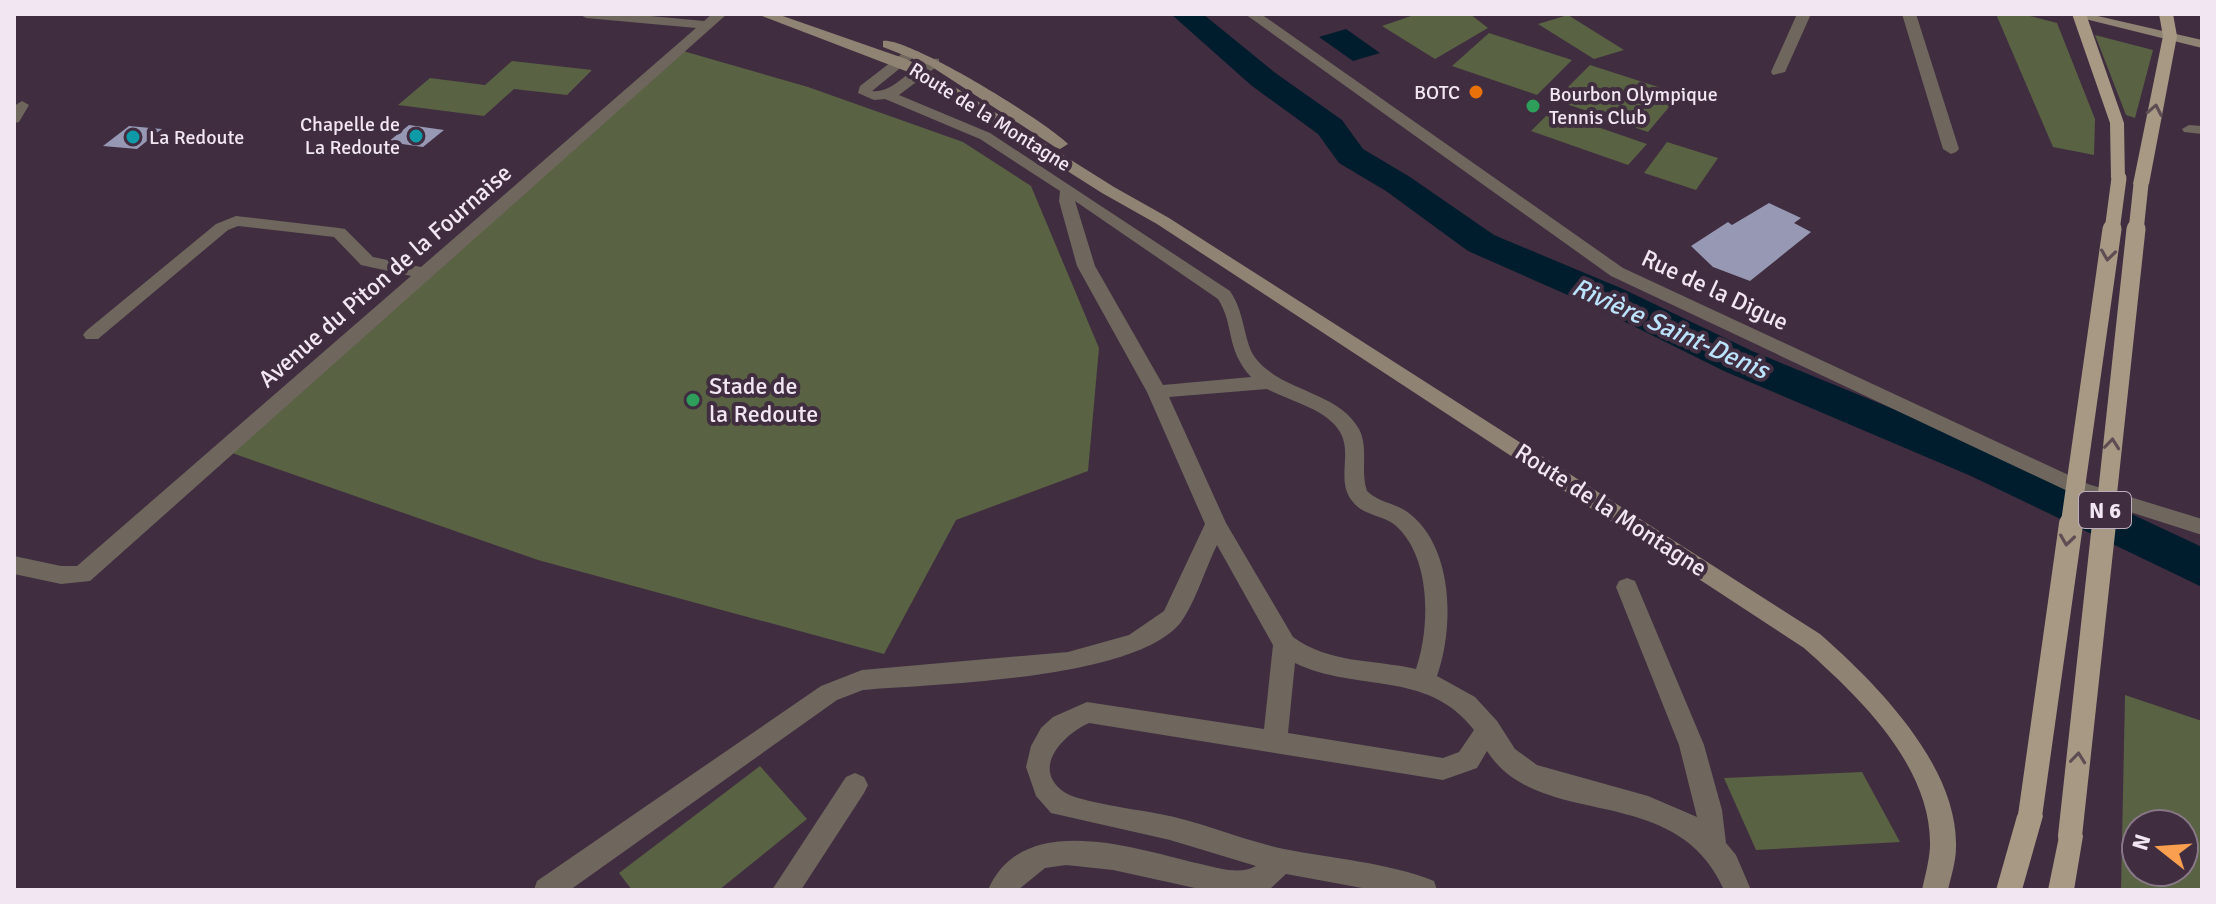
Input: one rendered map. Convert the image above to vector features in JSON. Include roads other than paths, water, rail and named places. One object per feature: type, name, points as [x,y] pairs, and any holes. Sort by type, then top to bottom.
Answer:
[{"type":"main road","name":"Route de la Montagne","points":[[764,14],[907,57],[934,62],[1070,151],[1163,221]]},
{"type":"main road","name":"Route de la Montagne","points":[[788,14],[907,57],[921,72],[1108,190],[1163,221],[1799,632],[1857,679],[1895,728],[1927,780],[1943,843],[1935,890]]},
{"type":"main road","points":[[2072,14],[2202,44]]},
{"type":"main road","name":"N 6","points":[[2021,890],[2119,178],[2117,123],[2079,14]]},
{"type":"main road","name":"N 6","points":[[2061,890],[2070,836],[2141,184],[2170,36],[2166,14]]},
{"type":"main road","points":[[2009,890],[2030,816]]},
{"type":"main road","points":[[2069,890],[2070,836]]},
{"type":"street","points":[[586,14],[714,20]]},
{"type":"street","name":"Rue de la Digue","points":[[1252,14],[1594,257],[1630,279],[2081,489],[2202,527]]},
{"type":"street","points":[[1778,72],[1804,14]]},
{"type":"street","points":[[1909,14],[1951,149]]},
{"type":"street","name":"Avenue du Piton de la Fournaise","points":[[14,565],[61,575],[82,575],[714,20]]},
{"type":"street","points":[[907,57],[865,89],[865,93],[874,97],[887,95],[934,62]]},
{"type":"street","points":[[887,95],[985,136],[1224,295],[1233,307],[1240,347],[1247,361],[1270,382],[1331,413],[1345,424],[1354,448],[1356,491],[1364,502],[1400,517],[1417,533],[1425,549],[1439,619],[1434,648],[1423,681]]},
{"type":"street","points":[[14,119],[22,105]]},
{"type":"street","points":[[1068,189],[1067,201],[1086,266],[1157,392],[1209,499],[1216,524],[1285,644],[1295,654],[1325,666],[1423,681],[1462,699],[1488,729],[1499,750],[1516,767],[1548,782],[1656,809],[1683,820],[1713,844],[1738,890]]},
{"type":"street","points":[[92,335],[222,227],[236,221],[339,233],[367,261],[415,271],[422,276]]},
{"type":"street","points":[[1157,392],[1270,382]]},
{"type":"street","points":[[552,888],[829,693],[862,680],[1068,662],[1136,642],[1172,617],[1216,524]]},
{"type":"street","points":[[1627,587],[1698,761],[1710,803],[1713,844]]},
{"type":"street","points":[[1275,742],[1285,644]]},
{"type":"street","points":[[1424,890],[1389,880],[1282,861],[1170,828],[1060,805],[1047,796],[1039,780],[1040,759],[1047,740],[1059,727],[1087,712],[1443,769],[1468,760],[1488,729]]},
{"type":"street","points":[[785,890],[855,785]]},
{"type":"street","points":[[1001,890],[1022,867],[1049,854],[1077,852],[1248,884],[1259,881],[1282,861]]},
{"type":"water","points":[[1346,29],[1380,53],[1353,61],[1319,37]]},
{"type":"waterway","name":"Rivière Saint-Denis","points":[[1185,14],[1263,79],[1330,127],[1351,156],[1398,184],[1481,243],[1609,298],[1738,361],[1987,465],[2202,568]]},
{"type":"place","name":"BOTC","points":[[1476,92]]},
{"type":"place","name":"Bourbon Olympique Tennis Club","points":[[1533,106]]},
{"type":"place","name":"Chapelle de La Redoute","points":[[416,136]]},
{"type":"place","name":"La Redoute","points":[[133,137]]},
{"type":"place","name":"Stade de la Redoute","points":[[693,400]]}]
